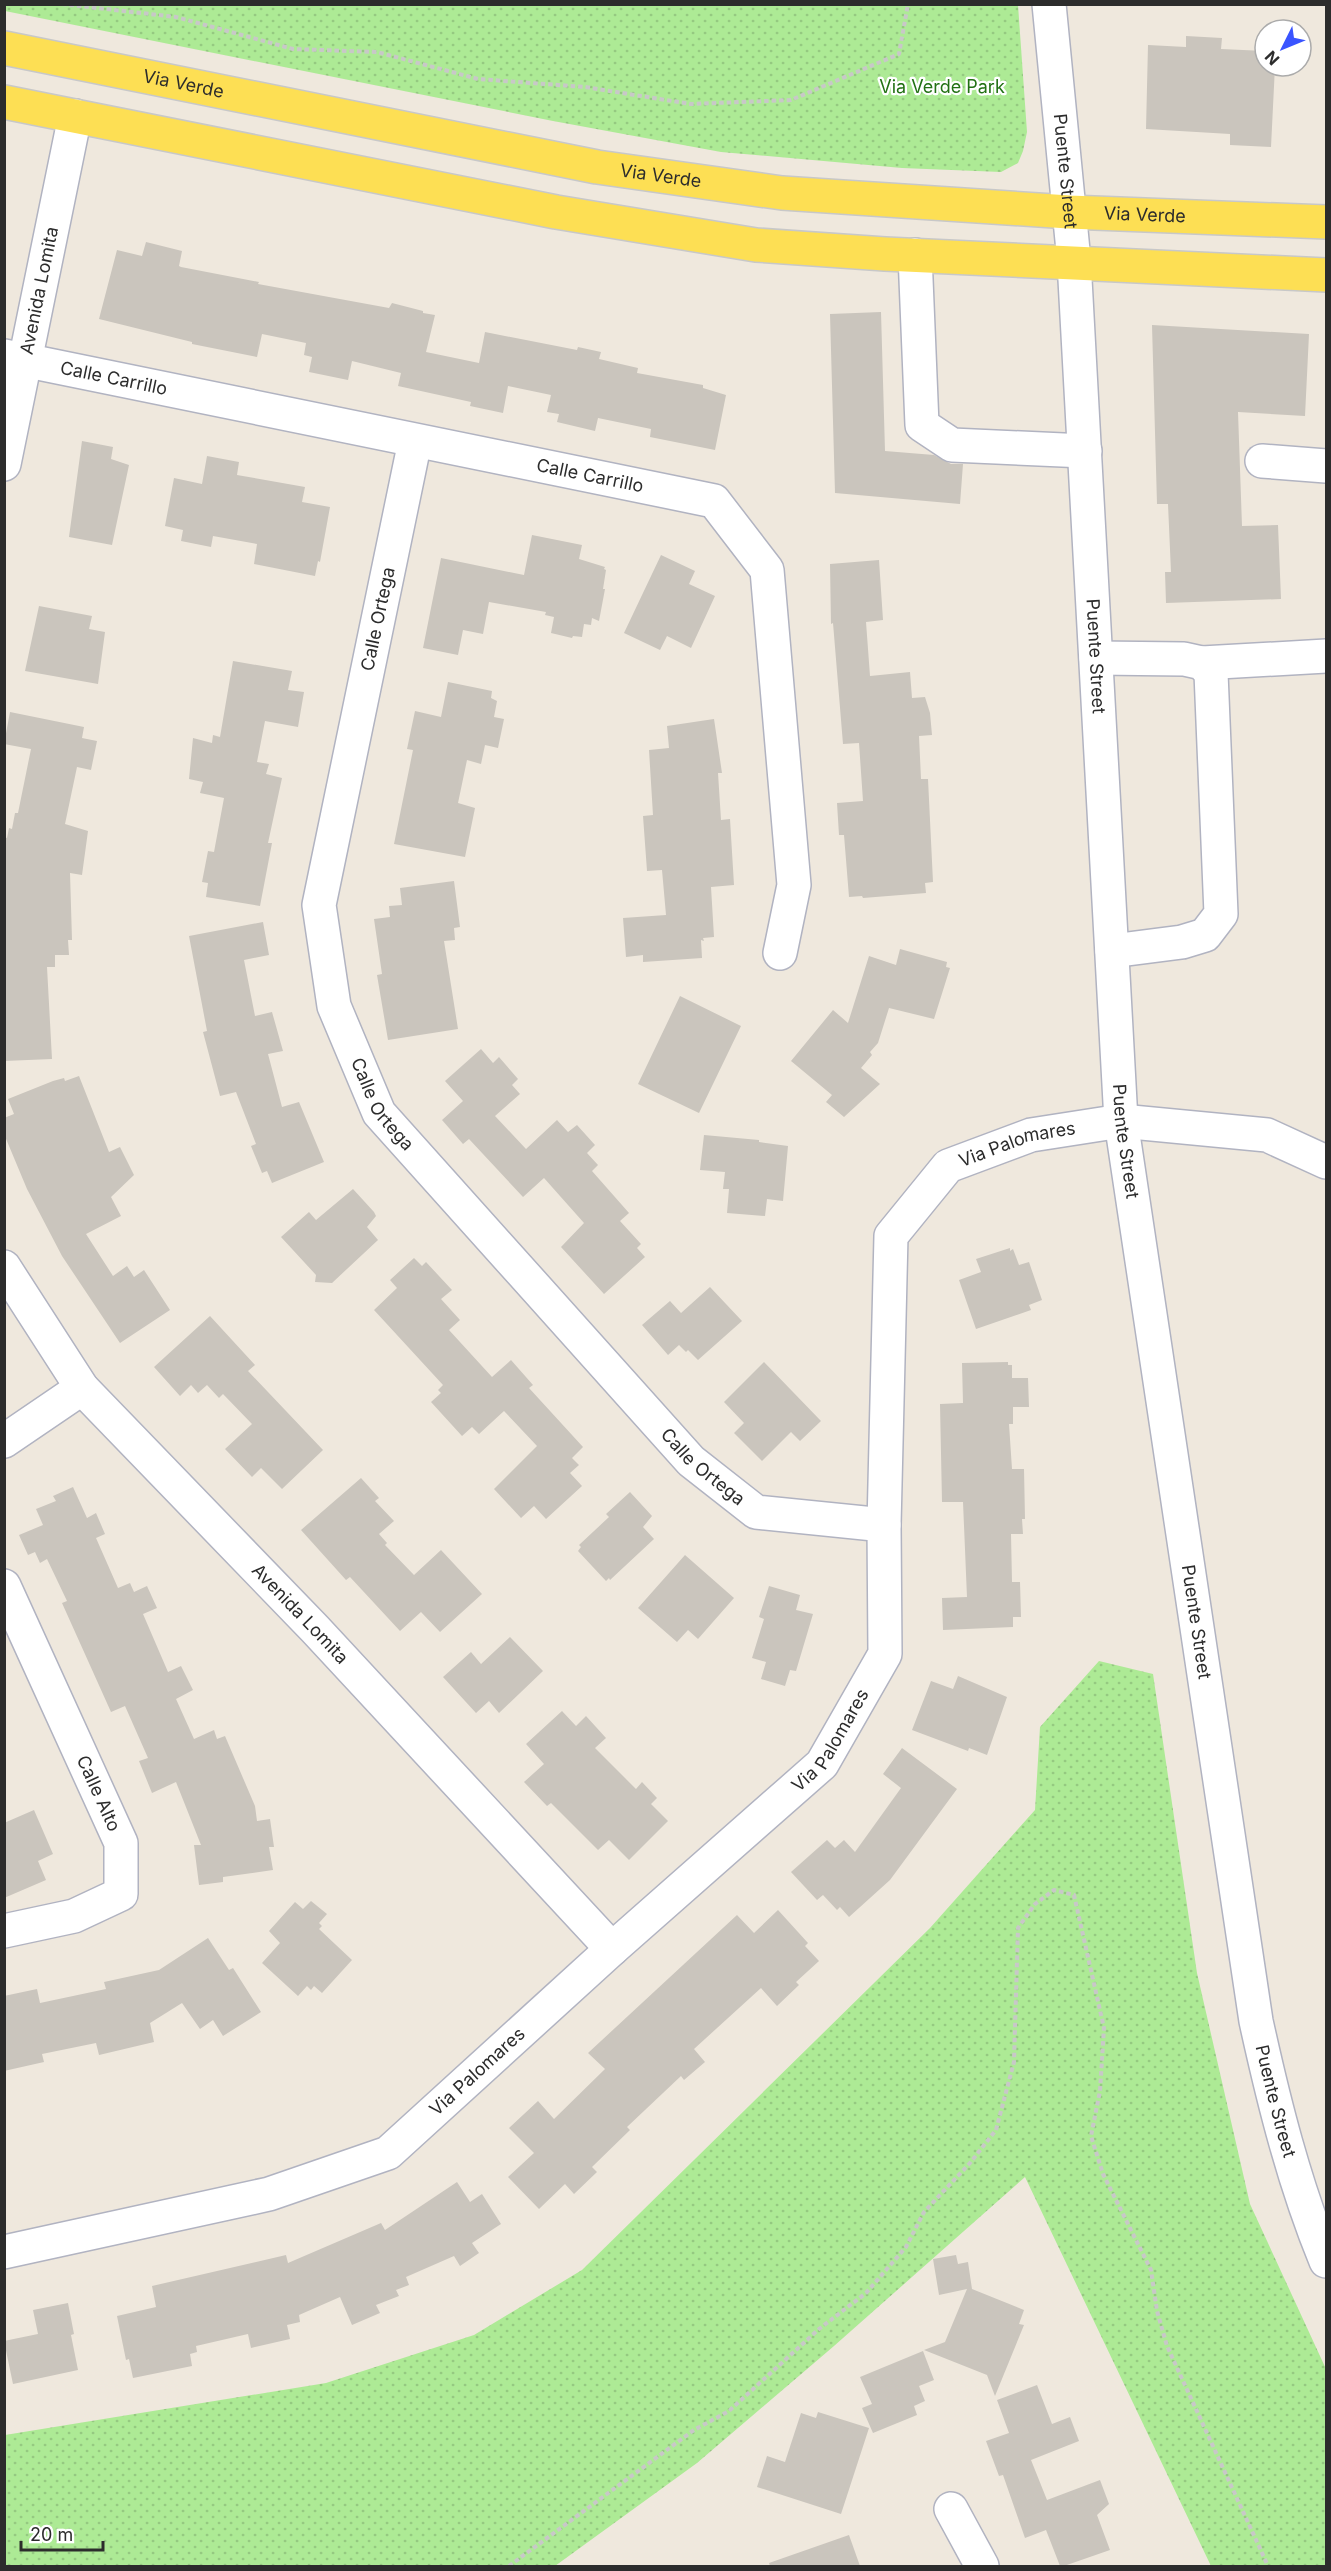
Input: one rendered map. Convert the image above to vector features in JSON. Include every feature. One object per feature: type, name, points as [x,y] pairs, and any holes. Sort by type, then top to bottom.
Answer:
[{"type":"main road","name":"Via Verde","points":[[4,48],[597,167],[782,193],[1069,213],[1326,222]]},
{"type":"main road","points":[[75,116],[83,64]]},
{"type":"main road","points":[[4,102],[579,216],[756,245],[1326,275]]},
{"type":"street","name":"Puente Street","points":[[1049,4],[1074,261],[1121,1121],[1256,2021],[1277,2116],[1308,2216],[1326,2261]]},
{"type":"street","name":"Avenida Lomita","points":[[4,464],[15,358],[75,116]]},
{"type":"street","points":[[915,255],[922,425],[952,445],[1085,451]]},
{"type":"street","name":"Calle Carrillo","points":[[15,358],[714,501],[767,570],[794,885],[780,953]]},
{"type":"street","name":"Calle Ortega","points":[[415,441],[320,905],[334,1006],[379,1113],[691,1461],[756,1512],[884,1525]]},
{"type":"street","points":[[1262,461],[1326,466]]},
{"type":"street","points":[[1096,658],[1184,659],[1202,663],[1326,656]]},
{"type":"street","points":[[1112,951],[1182,942],[1205,935],[1221,914],[1211,673],[1202,663]]},
{"type":"street","name":"Via Palomares","points":[[4,2252],[269,2194],[388,2153],[612,1949],[822,1764],[885,1654],[884,1525],[891,1236],[948,1166],[1031,1135],[1121,1121],[1267,1135],[1326,1162]]},
{"type":"street","name":"Avenida Lomita","points":[[4,1268],[82,1388],[315,1629],[612,1949]]},
{"type":"street","points":[[4,1441],[82,1388]]},
{"type":"street","name":"Calle Alto","points":[[4,1586],[121,1843],[121,1894],[74,1916],[4,1931]]},
{"type":"street","points":[[951,2509],[982,2566]]},
{"type":"path","points":[[62,4],[176,17],[293,49],[377,52],[478,79],[585,87],[691,104],[791,100],[899,54],[909,4]]},
{"type":"path","points":[[509,2566],[694,2430],[729,2411],[819,2329],[866,2293],[906,2247],[924,2212],[970,2163],[996,2130],[1014,2062],[1018,1928],[1035,1904],[1054,1890],[1074,1895],[1104,2028],[1100,2091],[1091,2136],[1103,2174],[1151,2270],[1157,2311],[1167,2346],[1268,2566]]},
{"type":"green space","name":"Via Verde Park","points":[[4,5],[1018,5],[1027,132],[1018,163],[1001,172],[902,168],[721,152],[553,121],[5,11]]},
{"type":"green space","points":[[1099,1661],[1153,1674],[1197,1973],[1250,2204],[1326,2369],[1326,2566],[1211,2566],[1025,2177],[834,2346],[697,2463],[555,2566],[5,2566],[5,2435],[326,2383],[474,2335],[582,2270],[930,1928],[1035,1810],[1040,1727]]},
{"type":"building","points":[[1186,36],[1222,38],[1221,49],[1253,50],[1253,78],[1274,78],[1271,147],[1230,145],[1230,134],[1146,129],[1148,45],[1186,47]]},
{"type":"building","points":[[146,242],[182,251],[179,266],[181,267],[389,308],[392,303],[435,315],[426,352],[479,363],[485,332],[577,350],[578,347],[601,352],[599,359],[638,368],[637,373],[703,385],[703,388],[726,395],[715,450],[650,437],[651,429],[598,418],[595,431],[557,422],[559,414],[547,412],[551,395],[508,386],[503,413],[470,406],[471,402],[398,386],[401,373],[352,361],[348,380],[309,372],[312,357],[304,355],[306,343],[262,334],[257,357],[192,344],[192,342],[99,319],[117,250],[142,256]]},
{"type":"building","points":[[881,312],[885,451],[934,455],[951,464],[963,464],[960,504],[835,493],[830,314]]},
{"type":"building","points":[[1152,325],[1309,334],[1305,416],[1238,412],[1242,526],[1278,525],[1281,599],[1166,603],[1165,572],[1171,572],[1168,504],[1157,504]]},
{"type":"building","points":[[82,441],[113,447],[111,459],[129,465],[112,545],[69,537]]},
{"type":"building","points":[[207,456],[239,462],[237,475],[305,487],[302,502],[330,507],[320,562],[318,561],[315,576],[254,564],[257,544],[213,536],[211,547],[181,541],[183,530],[165,526],[174,478],[202,484]]},
{"type":"building","points":[[532,535],[582,545],[579,559],[605,567],[603,589],[605,589],[599,621],[592,618],[591,625],[584,624],[582,637],[573,636],[572,638],[551,633],[554,617],[545,615],[546,612],[489,602],[483,634],[463,630],[458,655],[423,648],[441,558],[524,575]]},
{"type":"building","points":[[661,555],[695,571],[689,584],[715,596],[691,648],[667,636],[660,650],[624,633]]},
{"type":"building","points":[[879,560],[883,620],[866,622],[870,676],[910,672],[912,698],[925,697],[930,713],[932,735],[919,736],[921,779],[928,779],[933,882],[925,883],[926,893],[863,898],[862,896],[849,897],[844,835],[839,835],[837,803],[863,801],[859,743],[843,744],[833,623],[831,624],[830,564]]},
{"type":"building","points":[[39,606],[92,616],[89,629],[105,632],[98,684],[25,671]]},
{"type":"building","points":[[233,661],[292,671],[288,690],[304,692],[298,727],[265,721],[257,762],[269,764],[266,774],[282,778],[268,843],[272,843],[260,906],[206,897],[208,883],[202,882],[208,851],[214,852],[224,798],[200,793],[203,782],[189,779],[193,738],[212,743],[213,735],[220,737]]},
{"type":"building","points":[[448,682],[492,691],[491,698],[497,701],[494,717],[504,719],[498,748],[485,745],[481,764],[467,760],[458,803],[475,808],[465,857],[394,844],[413,750],[407,749],[415,711],[441,717]]},
{"type":"building","points":[[10,712],[84,727],[82,738],[97,741],[91,770],[77,767],[65,824],[88,831],[82,875],[70,873],[72,940],[68,940],[69,955],[55,955],[55,967],[47,967],[52,1059],[4,1061],[4,837],[7,838],[9,828],[12,829],[15,813],[18,813],[31,749],[4,744]]},
{"type":"building","points":[[714,719],[722,773],[718,773],[721,820],[730,819],[734,885],[711,887],[714,937],[701,940],[702,958],[643,962],[643,955],[626,957],[623,918],[666,915],[662,870],[647,871],[643,816],[653,815],[649,750],[669,748],[667,726]]},
{"type":"building","points":[[454,881],[460,927],[454,928],[455,940],[444,941],[458,1029],[388,1040],[377,975],[382,974],[374,919],[390,917],[389,906],[402,905],[400,888]]},
{"type":"building","points":[[263,922],[269,955],[244,960],[255,1016],[272,1012],[283,1051],[268,1054],[282,1107],[299,1102],[324,1162],[272,1183],[267,1171],[262,1173],[251,1146],[256,1144],[236,1092],[220,1096],[203,1032],[207,1031],[189,936]]},
{"type":"building","points":[[900,949],[947,962],[946,967],[950,968],[934,1019],[889,1008],[878,1043],[861,1068],[880,1084],[844,1117],[826,1102],[832,1095],[791,1061],[833,1010],[848,1023],[869,956],[896,965]]},
{"type":"building","points":[[680,996],[741,1026],[699,1113],[638,1084]]},
{"type":"building","points":[[481,1049],[493,1063],[499,1057],[518,1079],[512,1085],[520,1094],[495,1116],[526,1149],[557,1120],[568,1132],[577,1125],[595,1145],[587,1153],[598,1165],[592,1171],[629,1213],[620,1221],[641,1244],[637,1248],[645,1257],[604,1294],[561,1247],[584,1223],[544,1178],[523,1197],[469,1139],[463,1144],[442,1120],[463,1101],[445,1081]]},
{"type":"building","points":[[79,1076],[109,1152],[120,1147],[134,1175],[111,1197],[121,1216],[86,1234],[113,1276],[127,1266],[134,1277],[144,1270],[170,1310],[120,1343],[62,1256],[27,1189],[4,1134],[4,1118],[14,1114],[8,1099],[53,1081],[64,1078],[65,1081]]},
{"type":"building","points":[[704,1135],[759,1140],[759,1142],[788,1146],[783,1201],[767,1199],[765,1216],[727,1213],[729,1189],[723,1189],[725,1172],[700,1170]]},
{"type":"building","points":[[353,1189],[376,1216],[367,1227],[378,1240],[332,1283],[315,1282],[316,1275],[281,1237],[309,1212],[316,1220]]},
{"type":"building","points":[[1010,1248],[1010,1251],[1013,1249],[1019,1265],[1029,1262],[1042,1300],[1029,1305],[1031,1310],[976,1329],[959,1280],[981,1272],[976,1259]]},
{"type":"building","points":[[414,1258],[422,1266],[426,1262],[452,1290],[441,1299],[460,1320],[449,1330],[492,1377],[511,1360],[533,1385],[529,1388],[583,1447],[572,1458],[579,1465],[570,1473],[582,1486],[546,1519],[534,1506],[521,1518],[494,1489],[537,1446],[504,1411],[479,1434],[472,1427],[462,1436],[431,1402],[441,1393],[438,1390],[443,1385],[374,1310],[397,1288],[390,1280]]},
{"type":"building","points":[[710,1287],[742,1321],[698,1360],[679,1345],[668,1355],[642,1325],[670,1301],[681,1313]]},
{"type":"building","points":[[210,1316],[255,1365],[248,1371],[323,1450],[282,1489],[261,1468],[252,1477],[225,1449],[252,1424],[223,1394],[219,1398],[207,1385],[198,1393],[191,1385],[180,1396],[154,1367]]},
{"type":"building","points":[[764,1362],[821,1421],[800,1441],[791,1432],[762,1461],[734,1433],[744,1423],[724,1402]]},
{"type":"building","points":[[1008,1362],[1008,1365],[1012,1365],[1012,1378],[1028,1378],[1029,1407],[1013,1407],[1013,1424],[1009,1424],[1012,1469],[1024,1469],[1023,1534],[1011,1534],[1012,1582],[1020,1582],[1021,1617],[1013,1617],[1013,1627],[943,1630],[942,1598],[967,1597],[963,1502],[942,1502],[940,1404],[963,1403],[962,1363]]},
{"type":"building","points":[[361,1478],[379,1498],[375,1501],[394,1521],[379,1534],[387,1543],[385,1545],[414,1575],[441,1550],[482,1594],[440,1632],[421,1612],[400,1631],[350,1577],[346,1580],[301,1530]]},
{"type":"building","points":[[73,1487],[87,1518],[96,1513],[105,1534],[96,1538],[118,1588],[130,1583],[134,1592],[147,1586],[157,1608],[143,1614],[168,1672],[181,1666],[193,1690],[176,1699],[194,1739],[214,1730],[217,1739],[225,1736],[255,1806],[257,1821],[270,1819],[274,1847],[269,1847],[273,1870],[223,1877],[223,1882],[199,1885],[194,1845],[201,1845],[176,1782],[152,1793],[139,1761],[148,1758],[125,1706],[111,1712],[62,1603],[67,1601],[47,1559],[40,1563],[35,1552],[28,1555],[19,1535],[43,1525],[36,1509],[56,1501],[53,1496]]},
{"type":"building","points":[[630,1492],[652,1516],[643,1527],[654,1539],[610,1580],[609,1578],[606,1581],[578,1551],[581,1547],[579,1545],[609,1517],[606,1514]]},
{"type":"building","points":[[685,1555],[734,1598],[698,1639],[688,1630],[677,1642],[638,1608]]},
{"type":"building","points":[[769,1586],[800,1595],[796,1610],[813,1614],[796,1671],[790,1670],[785,1686],[761,1679],[766,1662],[752,1658],[764,1619],[759,1617]]},
{"type":"building","points":[[510,1637],[543,1671],[499,1713],[489,1701],[476,1713],[443,1677],[471,1652],[481,1664]]},
{"type":"building","points":[[958,1676],[1007,1697],[987,1755],[969,1748],[968,1751],[912,1730],[931,1681],[953,1689]]},
{"type":"building","points":[[562,1711],[576,1726],[586,1716],[606,1738],[595,1748],[636,1789],[642,1782],[657,1798],[651,1804],[668,1821],[629,1860],[609,1840],[598,1850],[551,1803],[547,1806],[524,1782],[544,1764],[526,1744]]},
{"type":"building","points":[[902,1748],[957,1789],[890,1880],[849,1917],[840,1907],[837,1910],[823,1895],[817,1900],[791,1872],[827,1840],[835,1848],[844,1840],[855,1852],[901,1788],[883,1774]]},
{"type":"building","points":[[34,1810],[53,1854],[38,1861],[46,1880],[4,1898],[4,1823]]},
{"type":"building","points":[[311,1901],[327,1914],[319,1923],[322,1926],[319,1929],[352,1960],[322,1993],[314,1986],[311,1990],[307,1986],[298,1996],[262,1963],[280,1943],[269,1931],[295,1902],[303,1909]]},
{"type":"building","points":[[778,1910],[808,1943],[805,1946],[819,1961],[796,1982],[799,1985],[777,2006],[761,1988],[694,2049],[705,2062],[684,2080],[681,2076],[627,2127],[630,2130],[592,2167],[597,2172],[574,2194],[565,2184],[539,2209],[508,2177],[534,2153],[509,2128],[538,2101],[554,2119],[605,2069],[588,2053],[737,1915],[754,1933]]},
{"type":"building","points":[[208,1938],[229,1970],[233,1968],[261,2012],[223,2036],[213,2020],[200,2029],[182,2003],[150,2023],[154,2042],[99,2055],[96,2043],[42,2054],[44,2062],[4,2071],[4,1996],[37,1989],[40,2003],[106,1989],[104,1982],[159,1970]]},
{"type":"building","points":[[457,2182],[470,2202],[482,2194],[501,2224],[472,2243],[479,2253],[460,2266],[454,2256],[406,2277],[409,2285],[396,2290],[399,2296],[376,2305],[380,2313],[352,2325],[340,2297],[299,2315],[300,2322],[287,2325],[290,2339],[251,2348],[248,2334],[196,2346],[197,2352],[190,2354],[192,2366],[133,2378],[129,2359],[126,2360],[117,2316],[156,2307],[152,2286],[286,2255],[288,2263],[381,2223],[385,2230]]},
{"type":"building","points":[[956,2255],[958,2264],[968,2262],[972,2289],[1024,2310],[1019,2324],[1024,2325],[995,2396],[987,2375],[924,2350],[945,2342],[967,2289],[939,2295],[933,2259]]},
{"type":"building","points":[[68,2303],[78,2370],[13,2384],[4,2341],[38,2334],[33,2310]]},
{"type":"building","points":[[923,2351],[934,2380],[919,2386],[925,2401],[914,2406],[917,2415],[873,2433],[862,2408],[872,2404],[860,2377]]},
{"type":"building","points":[[1037,2385],[1052,2424],[1070,2417],[1079,2441],[1031,2460],[1047,2500],[1100,2480],[1109,2504],[1097,2515],[1110,2550],[1064,2566],[1060,2566],[1046,2530],[1025,2538],[1003,2475],[999,2476],[986,2441],[1009,2433],[997,2400]]},
{"type":"building","points":[[818,2412],[869,2428],[841,2514],[757,2487],[767,2456],[785,2462],[801,2413],[816,2418]]},
{"type":"building","points":[[849,2535],[860,2566],[770,2566],[769,2563]]}]
